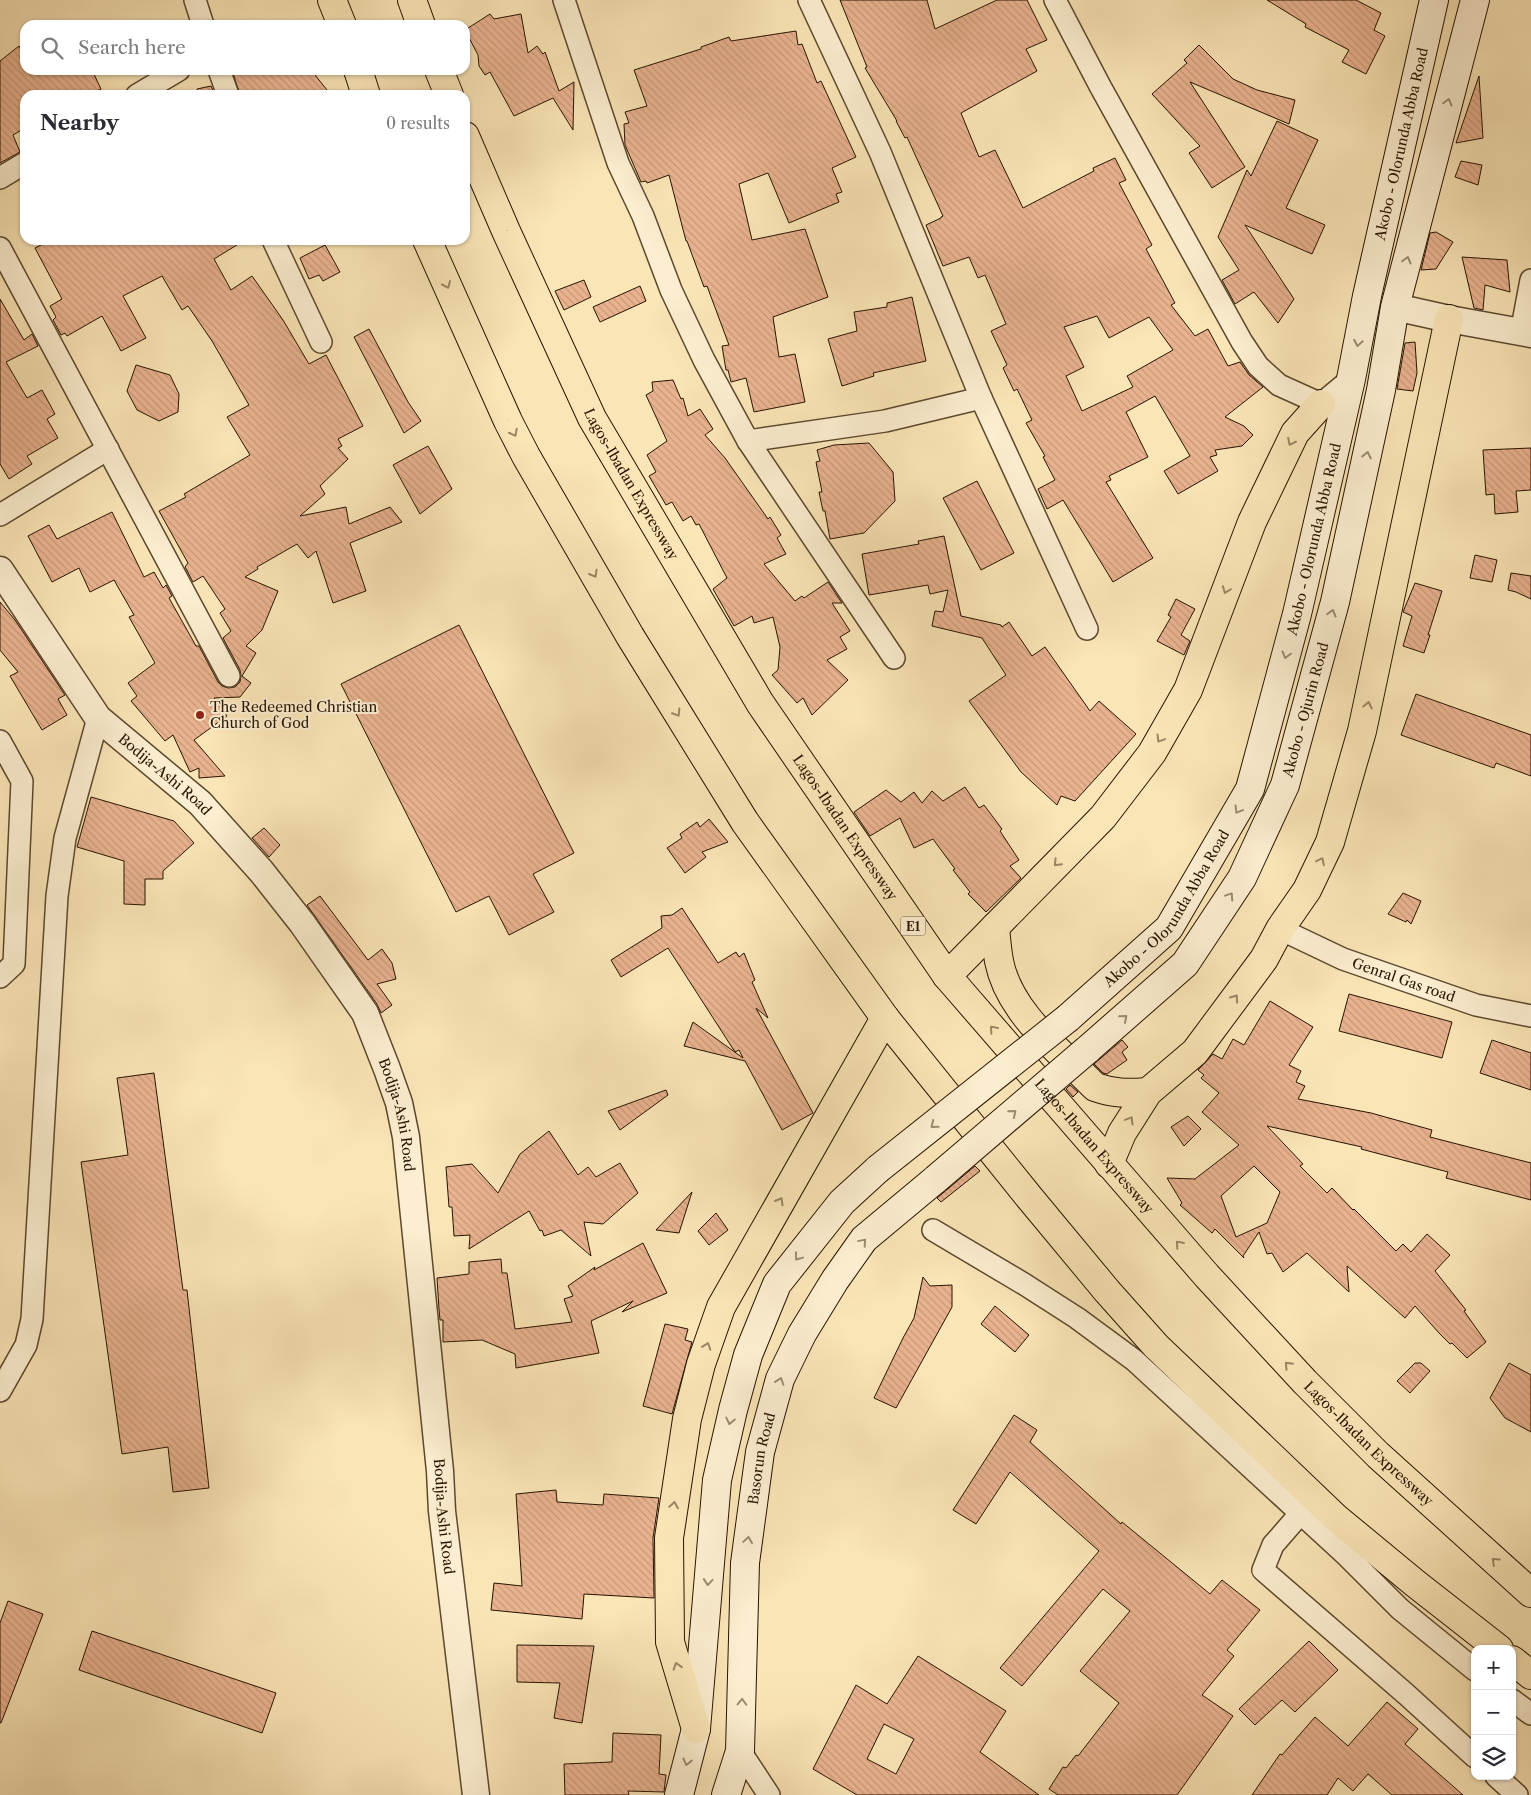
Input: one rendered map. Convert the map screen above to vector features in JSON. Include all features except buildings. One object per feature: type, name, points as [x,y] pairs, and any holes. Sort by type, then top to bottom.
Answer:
[{"type":"highway","points":[[332,0],[340,20]]},
{"type":"highway","points":[[412,0],[419,20]]},
{"type":"highway","points":[[360,75],[364,90]]},
{"type":"highway","points":[[441,75],[447,90]]},
{"type":"highway","name":"Lagos-Ibadan Expressway","points":[[470,148],[592,418],[760,703],[947,976],[1206,1276],[1305,1382],[1378,1455],[1531,1593]]},
{"type":"highway","points":[[429,245],[492,386],[526,456],[630,636],[745,822],[886,1018],[1029,1197],[1108,1292],[1156,1346],[1336,1518],[1494,1645]]},
{"type":"highway","points":[[1109,1164],[1122,1133],[1148,1092],[1195,1052],[1264,959],[1280,929],[1307,890],[1330,842],[1362,731],[1448,319]]},
{"type":"highway","points":[[947,976],[1103,817],[1152,753],[1188,690],[1252,522],[1295,433],[1321,404]]},
{"type":"highway","points":[[995,927],[999,962],[1005,979],[1023,1014],[1095,1087],[1126,1094],[1148,1092]]},
{"type":"highway","points":[[696,1729],[670,1642],[669,1538],[687,1419],[700,1364],[721,1307],[886,1018]]},
{"type":"highway","points":[[1516,1663],[1531,1675]]},
{"type":"main road","name":"Akobo - Olorunda Abba Road","points":[[696,1729],[717,1480],[748,1355],[777,1284],[842,1202],[878,1170],[1068,1018],[1169,928],[1250,788],[1297,614],[1352,379],[1367,296],[1434,0]]},
{"type":"main road","points":[[1395,307],[1475,0]]},
{"type":"main road","name":"Akobo - Ojurin Road","points":[[936,1179],[1185,964],[1242,878],[1285,785],[1334,602],[1381,390],[1395,307]]},
{"type":"main road","name":"Basorun Road","points":[[726,1795],[740,1751],[745,1563],[760,1452],[780,1379],[802,1334],[835,1280],[864,1239],[936,1179]]},
{"type":"main road","points":[[679,1795],[696,1729]]},
{"type":"street","points":[[194,0],[201,20]]},
{"type":"street","points":[[564,0],[618,163],[643,216],[671,290],[704,360],[748,441],[894,658]]},
{"type":"street","points":[[810,0],[880,152],[981,398],[1087,629]]},
{"type":"street","points":[[1055,0],[1100,86],[1242,342],[1258,366],[1279,385],[1321,404],[1352,379]]},
{"type":"street","points":[[145,90],[171,75]]},
{"type":"street","points":[[221,75],[226,90]]},
{"type":"street","points":[[0,178],[20,165]]},
{"type":"street","points":[[275,245],[321,342]]},
{"type":"street","points":[[0,248],[230,676]]},
{"type":"street","points":[[1395,307],[1526,334],[1531,280]]},
{"type":"street","points":[[748,441],[885,421],[981,398]]},
{"type":"street","points":[[0,516],[108,449]]},
{"type":"street","name":"Bodija-Ashi Road","points":[[0,570],[98,718],[200,803],[261,871],[302,923],[365,1014],[388,1069],[399,1103],[408,1146],[440,1472],[442,1511],[476,1795]]},
{"type":"street","points":[[0,1391],[26,1345],[32,1319],[57,896],[65,838],[98,718]]},
{"type":"street","points":[[0,741],[22,781],[14,964],[0,977]]},
{"type":"street","name":"Genral Gas road","points":[[1280,929],[1352,962],[1476,1005],[1531,1016]]},
{"type":"street","points":[[933,1230],[1054,1303],[1134,1360],[1346,1555],[1400,1609],[1471,1667]]},
{"type":"street","points":[[1300,1514],[1273,1545],[1263,1570],[1471,1753]]},
{"type":"street","points":[[1516,1703],[1531,1714]]},
{"type":"street","points":[[740,1751],[769,1795]]},
{"type":"street","points":[[1500,1780],[1517,1795]]},
{"type":"place","name":"The Redeemed Christian Church of God","points":[[200,715]]}]
